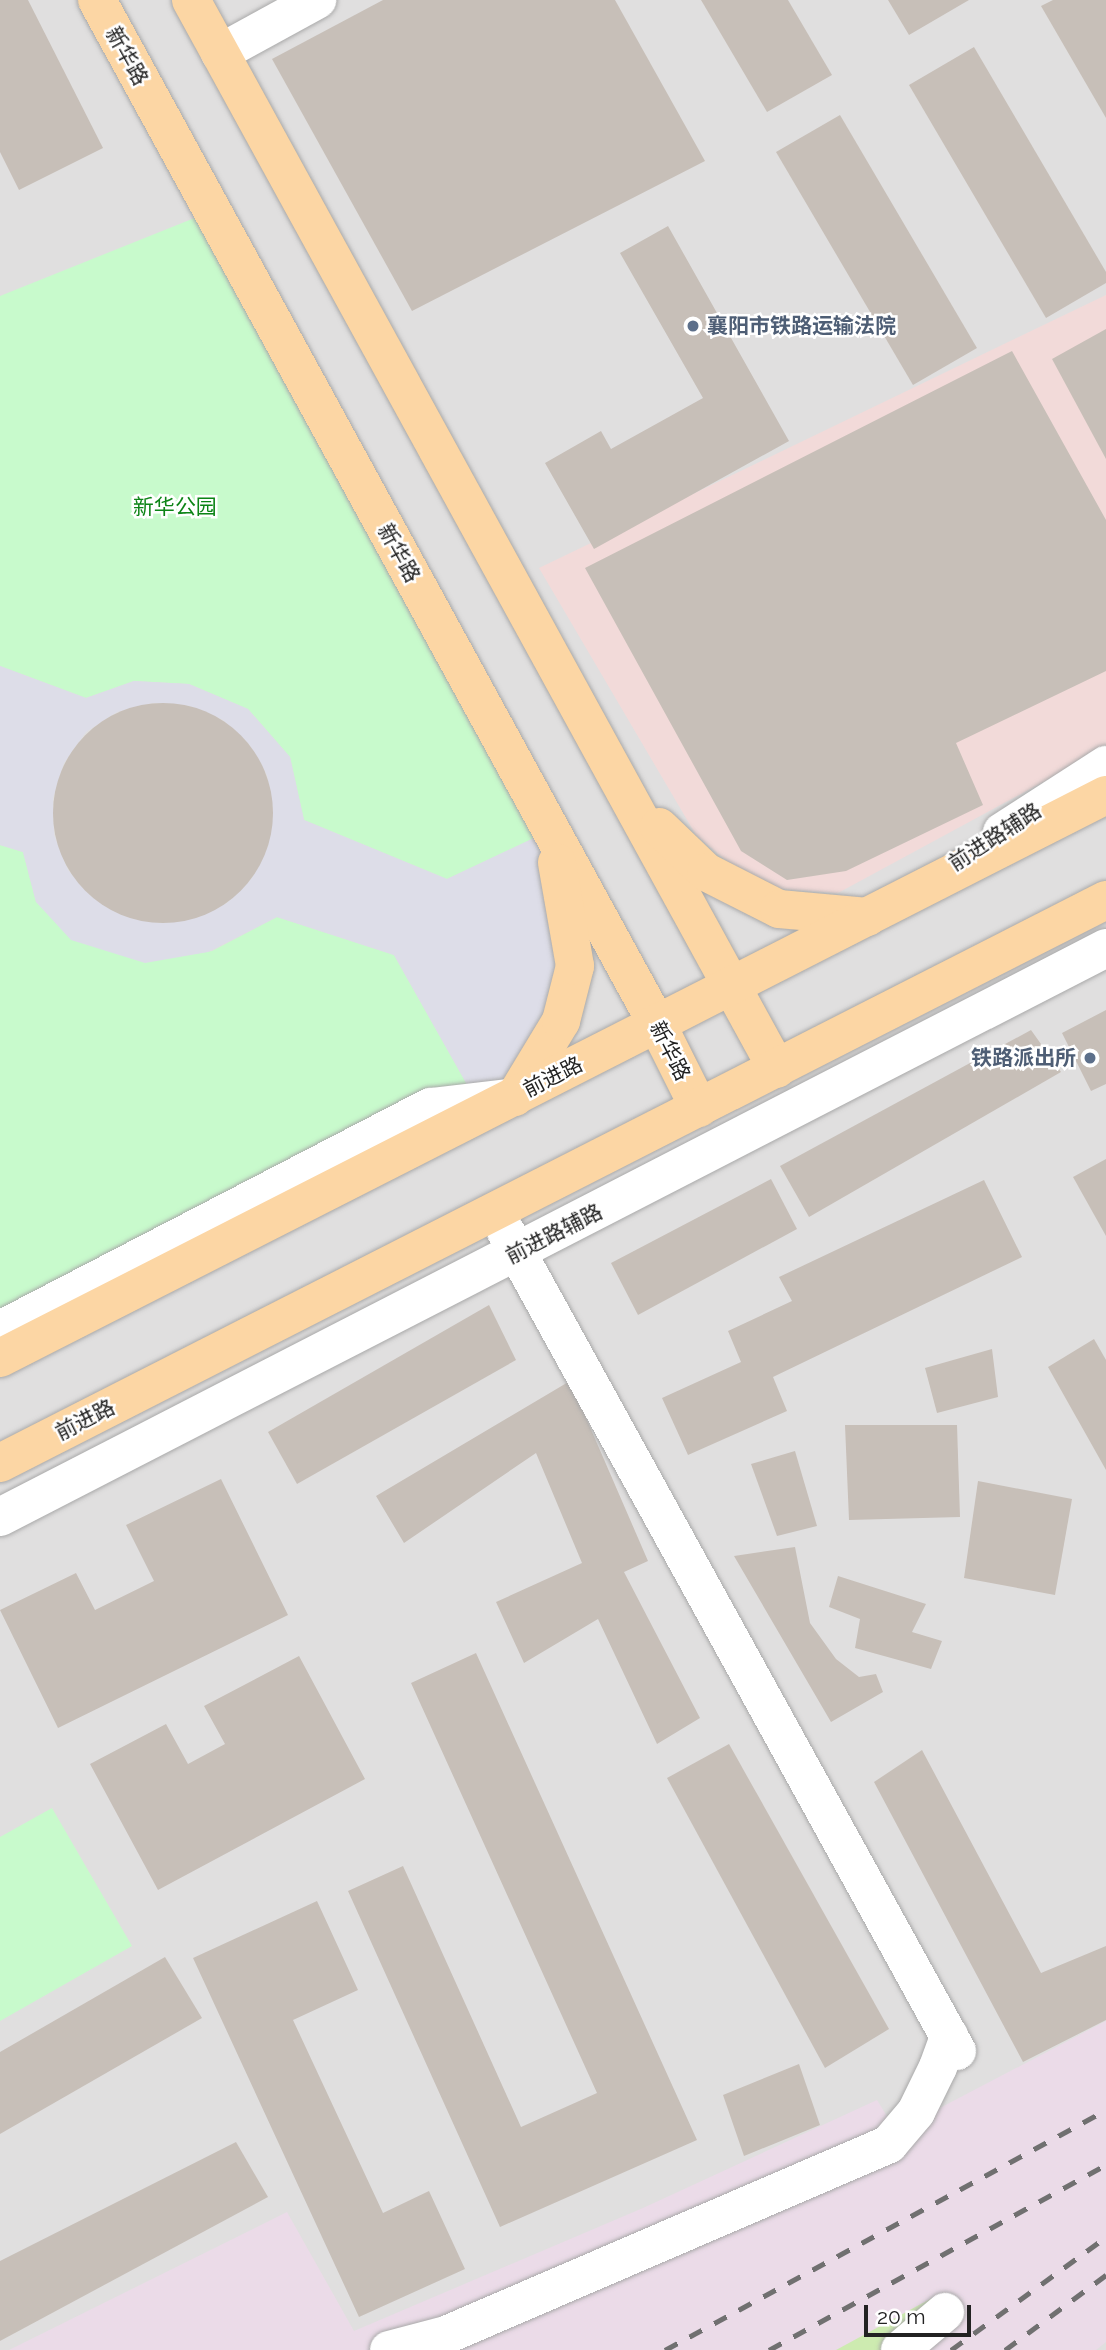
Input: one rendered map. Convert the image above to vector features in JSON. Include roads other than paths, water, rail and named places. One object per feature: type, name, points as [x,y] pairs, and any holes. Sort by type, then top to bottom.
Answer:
[{"type":"main road","name":"新华路","points":[[97,0],[657,1024],[699,1108]]},
{"type":"main road","points":[[191,0],[734,986],[777,1069]]},
{"type":"main road","name":"前进路","points":[[2,1346],[515,1097],[1106,795]]},
{"type":"main road","points":[[633,803],[706,872],[779,909],[876,913]]},
{"type":"main road","points":[[515,1097],[561,1021],[575,965],[551,830]]},
{"type":"main road","name":"前进路","points":[[0,1463],[1106,900]]},
{"type":"street","points":[[220,53],[317,0]]},
{"type":"street","name":"前进路辅路","points":[[876,913],[1106,765]]},
{"type":"street","name":"前进路辅路","points":[[0,1517],[1106,948]]},
{"type":"street","points":[[389,2350],[446,2334],[889,2144],[916,2112],[938,2067],[953,2044],[495,1212]]},
{"type":"street","points":[[900,2350],[945,2312]]},
{"type":"railway","points":[[665,2350],[1106,2110]]},
{"type":"railway","points":[[769,2350],[1106,2165]]},
{"type":"railway","points":[[951,2350],[1106,2237]]},
{"type":"railway","points":[[1005,2350],[1106,2275]]},
{"type":"place","name":"襄阳市铁路运输法院","points":[[693,326]]},
{"type":"place","name":"铁路派出所","points":[[1090,1058]]},
{"type":"park label","name":"新华公园","points":[[175,507]]}]
